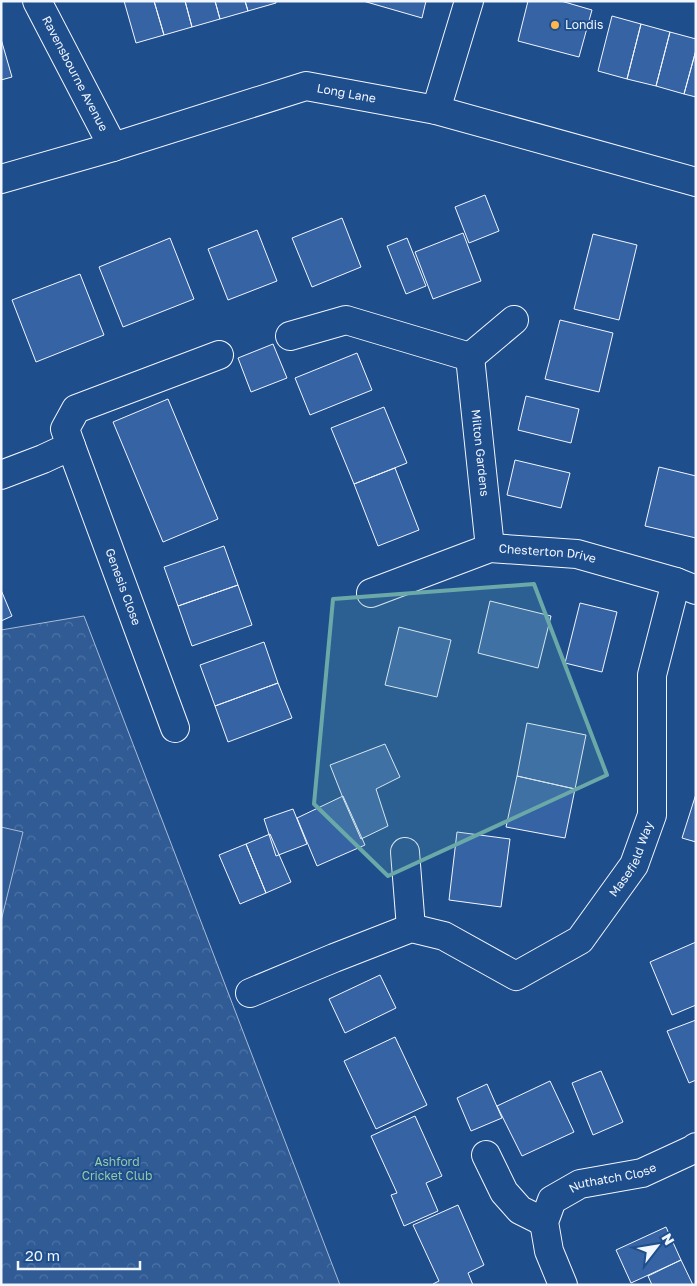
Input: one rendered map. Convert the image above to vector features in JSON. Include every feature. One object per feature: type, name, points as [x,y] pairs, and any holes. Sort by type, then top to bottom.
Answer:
[{"type":"street","name":"Ravensbourne Avenue","points":[[37,1],[113,147]]},
{"type":"street","points":[[436,110],[469,1]]},
{"type":"street","name":"Long Lane","points":[[1,179],[113,147],[306,86],[436,110],[696,182]]},
{"type":"street","points":[[290,336],[346,320],[470,357],[514,320]]},
{"type":"street","name":"Genesis Close","points":[[175,728],[65,429],[76,410],[219,355]]},
{"type":"street","name":"Milton Gardens","points":[[470,357],[490,548]]},
{"type":"street","points":[[1,475],[70,446]]},
{"type":"street","name":"Chesterton Drive","points":[[371,593],[490,548],[577,554],[686,586]]},
{"type":"street","name":"Masefield Way","points":[[411,928],[444,936],[516,976],[580,940],[634,865],[652,815],[652,675],[686,586]]},
{"type":"street","points":[[250,993],[411,928],[405,852]]},
{"type":"street","name":"Nuthatch Close","points":[[544,1222],[552,1200],[580,1184],[642,1173],[696,1147]]},
{"type":"street","points":[[486,1155],[504,1192],[520,1210],[544,1222],[549,1251],[562,1285]]},
{"type":"highlighted area","points":[[534,584],[607,775],[388,876],[314,804],[333,599]]},
{"type":"green space","name":"Ashford Cricket Club","points":[[84,616],[340,1285],[1,1285],[1,630]]},
{"type":"shaded area","points":[[1,827],[23,832],[1,921]]},
{"type":"building","points":[[124,1],[154,1],[164,35],[136,43]]},
{"type":"building","points":[[154,1],[185,1],[192,27],[164,35]]},
{"type":"building","points":[[185,1],[215,1],[220,19],[192,27]]},
{"type":"building","points":[[215,1],[245,1],[248,11],[220,19]]},
{"type":"building","points":[[245,1],[276,1],[276,3],[248,11]]},
{"type":"building","points":[[363,1],[426,1],[422,18]]},
{"type":"building","name":"Londis","points":[[528,1],[561,1],[592,10],[579,57],[518,41]]},
{"type":"building","points":[[612,16],[641,24],[627,79],[598,71]]},
{"type":"building","points":[[641,24],[670,32],[656,86],[627,79]]},
{"type":"building","points":[[670,32],[696,39],[696,50],[684,94],[656,86]]},
{"type":"building","points":[[1,39],[12,77],[1,80]]},
{"type":"building","points":[[696,50],[696,97],[684,94]]},
{"type":"building","points":[[485,195],[499,231],[469,243],[455,207]]},
{"type":"building","points":[[342,218],[361,267],[312,287],[292,238]]},
{"type":"building","points":[[257,230],[277,281],[228,300],[208,249]]},
{"type":"building","points":[[463,233],[481,281],[433,299],[415,252]]},
{"type":"building","points":[[593,234],[637,245],[619,320],[574,309]]},
{"type":"building","points":[[170,238],[194,299],[123,327],[99,267]]},
{"type":"building","points":[[407,238],[426,286],[406,294],[387,246]]},
{"type":"building","points":[[80,274],[104,335],[36,362],[12,300]]},
{"type":"building","points":[[560,320],[613,333],[599,392],[545,379]]},
{"type":"building","points":[[273,344],[287,378],[251,392],[238,358]]},
{"type":"building","points":[[357,353],[372,390],[310,415],[295,378]]},
{"type":"building","points":[[526,396],[579,409],[571,443],[518,430]]},
{"type":"building","points":[[168,399],[218,519],[163,542],[113,422]]},
{"type":"building","points":[[384,407],[407,463],[354,484],[331,428]]},
{"type":"building","points":[[515,460],[570,473],[561,508],[507,495]]},
{"type":"building","points":[[659,467],[696,476],[696,538],[645,526]]},
{"type":"building","points":[[395,468],[419,530],[378,546],[354,484]]},
{"type":"building","points":[[224,546],[238,585],[178,606],[164,567]]},
{"type":"building","points":[[238,585],[252,625],[192,646],[178,606]]},
{"type":"building","points":[[1,590],[12,616],[1,621]]},
{"type":"building","points":[[490,601],[551,616],[538,668],[478,653]]},
{"type":"building","points":[[580,603],[617,612],[602,672],[565,663]]},
{"type":"building","points":[[399,627],[451,640],[437,697],[385,685]]},
{"type":"building","points":[[264,642],[278,683],[215,706],[200,665]]},
{"type":"building","points":[[278,683],[292,718],[228,742],[215,706]]},
{"type":"building","points":[[527,723],[586,735],[575,789],[517,776]]},
{"type":"building","points":[[385,744],[400,777],[376,789],[388,826],[361,839],[330,765]]},
{"type":"building","points":[[517,776],[575,789],[565,838],[506,827]]},
{"type":"building","points":[[696,794],[696,842],[682,838]]},
{"type":"building","points":[[343,796],[365,845],[317,866],[297,818]]},
{"type":"building","points":[[293,809],[307,844],[276,856],[264,819]]},
{"type":"building","points":[[457,832],[510,839],[501,907],[449,900]]},
{"type":"building","points":[[270,834],[291,882],[266,893],[246,844]]},
{"type":"building","points":[[246,844],[266,893],[240,904],[219,855]]},
{"type":"building","points":[[696,942],[696,1005],[672,1015],[650,962]]},
{"type":"building","points":[[380,975],[396,1008],[345,1033],[329,999]]},
{"type":"building","points":[[696,1020],[696,1080],[689,1083],[667,1031]]},
{"type":"building","points":[[395,1037],[427,1105],[376,1129],[344,1061]]},
{"type":"building","points":[[601,1071],[623,1122],[593,1135],[572,1083]]},
{"type":"building","points":[[550,1081],[574,1132],[522,1156],[497,1106]]},
{"type":"building","points":[[487,1084],[502,1118],[471,1131],[457,1098]]},
{"type":"building","points":[[415,1116],[442,1176],[426,1183],[438,1211],[404,1226],[391,1195],[397,1193],[371,1136]]},
{"type":"building","points":[[458,1205],[484,1265],[468,1273],[473,1285],[433,1285],[439,1281],[413,1225]]},
{"type":"building","points":[[666,1227],[681,1260],[631,1283],[616,1250]]},
{"type":"building","points":[[681,1260],[693,1285],[652,1285],[648,1276]]},
{"type":"place","name":"Londis","points":[[555,25]]}]
